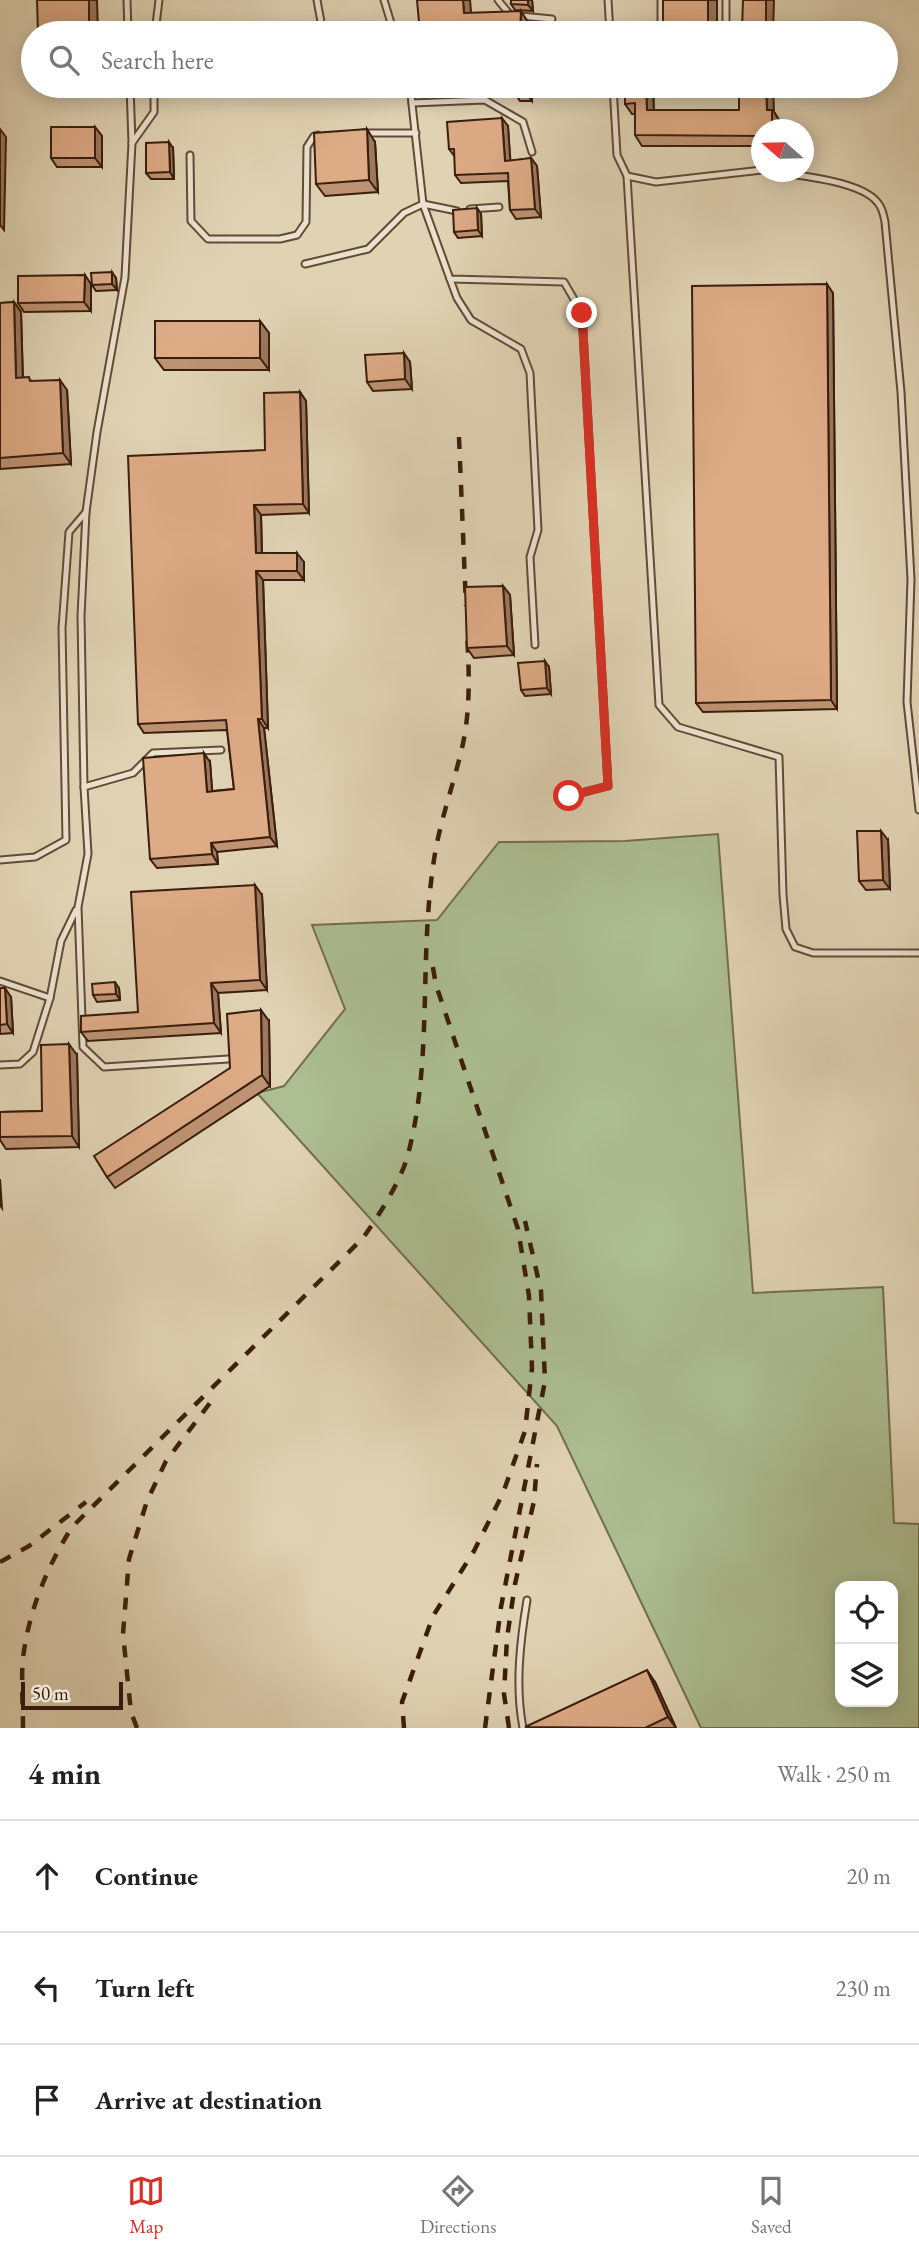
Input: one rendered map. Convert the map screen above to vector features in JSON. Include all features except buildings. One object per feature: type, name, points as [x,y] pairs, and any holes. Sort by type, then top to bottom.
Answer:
[{"type":"lane","points":[[127,0],[128,21]]},
{"type":"lane","points":[[156,21],[159,0]]},
{"type":"lane","points":[[317,0],[321,21]]},
{"type":"lane","points":[[384,0],[390,21]]},
{"type":"lane","points":[[498,0],[509,15],[552,19]]},
{"type":"lane","points":[[608,0],[609,21]]},
{"type":"lane","points":[[661,0],[662,21]]},
{"type":"lane","points":[[726,0],[726,21]]},
{"type":"lane","points":[[130,98],[132,143],[125,277],[97,432],[86,512],[81,616],[88,854],[78,907],[82,1047],[104,1067],[228,1059]]},
{"type":"lane","points":[[132,143],[154,112],[154,98]]},
{"type":"lane","points":[[411,98],[424,204],[457,298],[471,320],[521,349],[530,373],[538,530],[530,557],[535,645]]},
{"type":"lane","points":[[614,98],[617,155],[627,176],[659,705],[678,727],[779,757],[783,895],[786,929],[795,947],[813,953],[919,953]]},
{"type":"lane","points":[[412,103],[485,100],[523,122],[532,152]]},
{"type":"lane","points":[[355,134],[416,133]]},
{"type":"lane","points":[[190,155],[191,221],[208,239],[280,239],[297,235],[306,222],[307,147],[314,136],[327,135]]},
{"type":"lane","points":[[627,176],[656,182],[751,171]]},
{"type":"lane","points":[[814,178],[842,182],[867,194],[880,205],[885,222],[901,392],[911,579],[907,702],[919,810]]},
{"type":"lane","points":[[305,264],[368,248],[404,214],[424,204],[456,211],[499,207]]},
{"type":"lane","points":[[450,279],[564,282],[582,313],[608,786],[569,796]]},
{"type":"lane","points":[[0,860],[35,858],[66,840],[62,628],[69,532],[86,512]]},
{"type":"lane","points":[[84,787],[134,773],[153,753],[221,750]]},
{"type":"lane","points":[[0,1065],[20,1064],[33,1052],[50,998],[61,941],[78,907]]},
{"type":"lane","points":[[0,981],[50,998]]},
{"type":"lane","points":[[523,1728],[519,1710],[520,1641],[527,1600]]},
{"type":"green space","points":[[718,834],[753,1293],[883,1287],[894,1523],[919,1524],[919,1728],[701,1728],[557,1426],[257,1093],[284,1086],[345,1009],[312,925],[437,920],[499,842],[625,841]]},
{"type":"railway","points":[[459,437],[466,606]]},
{"type":"railway","points":[[23,1728],[22,1666],[30,1623],[47,1573],[72,1527],[363,1238],[399,1178],[407,1158],[420,1086],[429,903],[435,852],[467,719],[467,631]]},
{"type":"railway","points":[[404,1728],[402,1702],[433,1616],[474,1551],[503,1493],[525,1431],[532,1368],[529,1296],[518,1229],[436,985],[432,962]]},
{"type":"railway","points":[[485,1728],[501,1607],[545,1381],[541,1291],[525,1221]]},
{"type":"railway","points":[[137,1728],[131,1712],[123,1634],[129,1559],[147,1501],[166,1461],[210,1403]]},
{"type":"railway","points":[[509,1728],[504,1694],[507,1638],[515,1584],[534,1501],[537,1464]]},
{"type":"railway","points":[[0,1562],[29,1546],[86,1502]]},
{"type":"route","points":[[569,796],[608,786],[582,313]]}]
